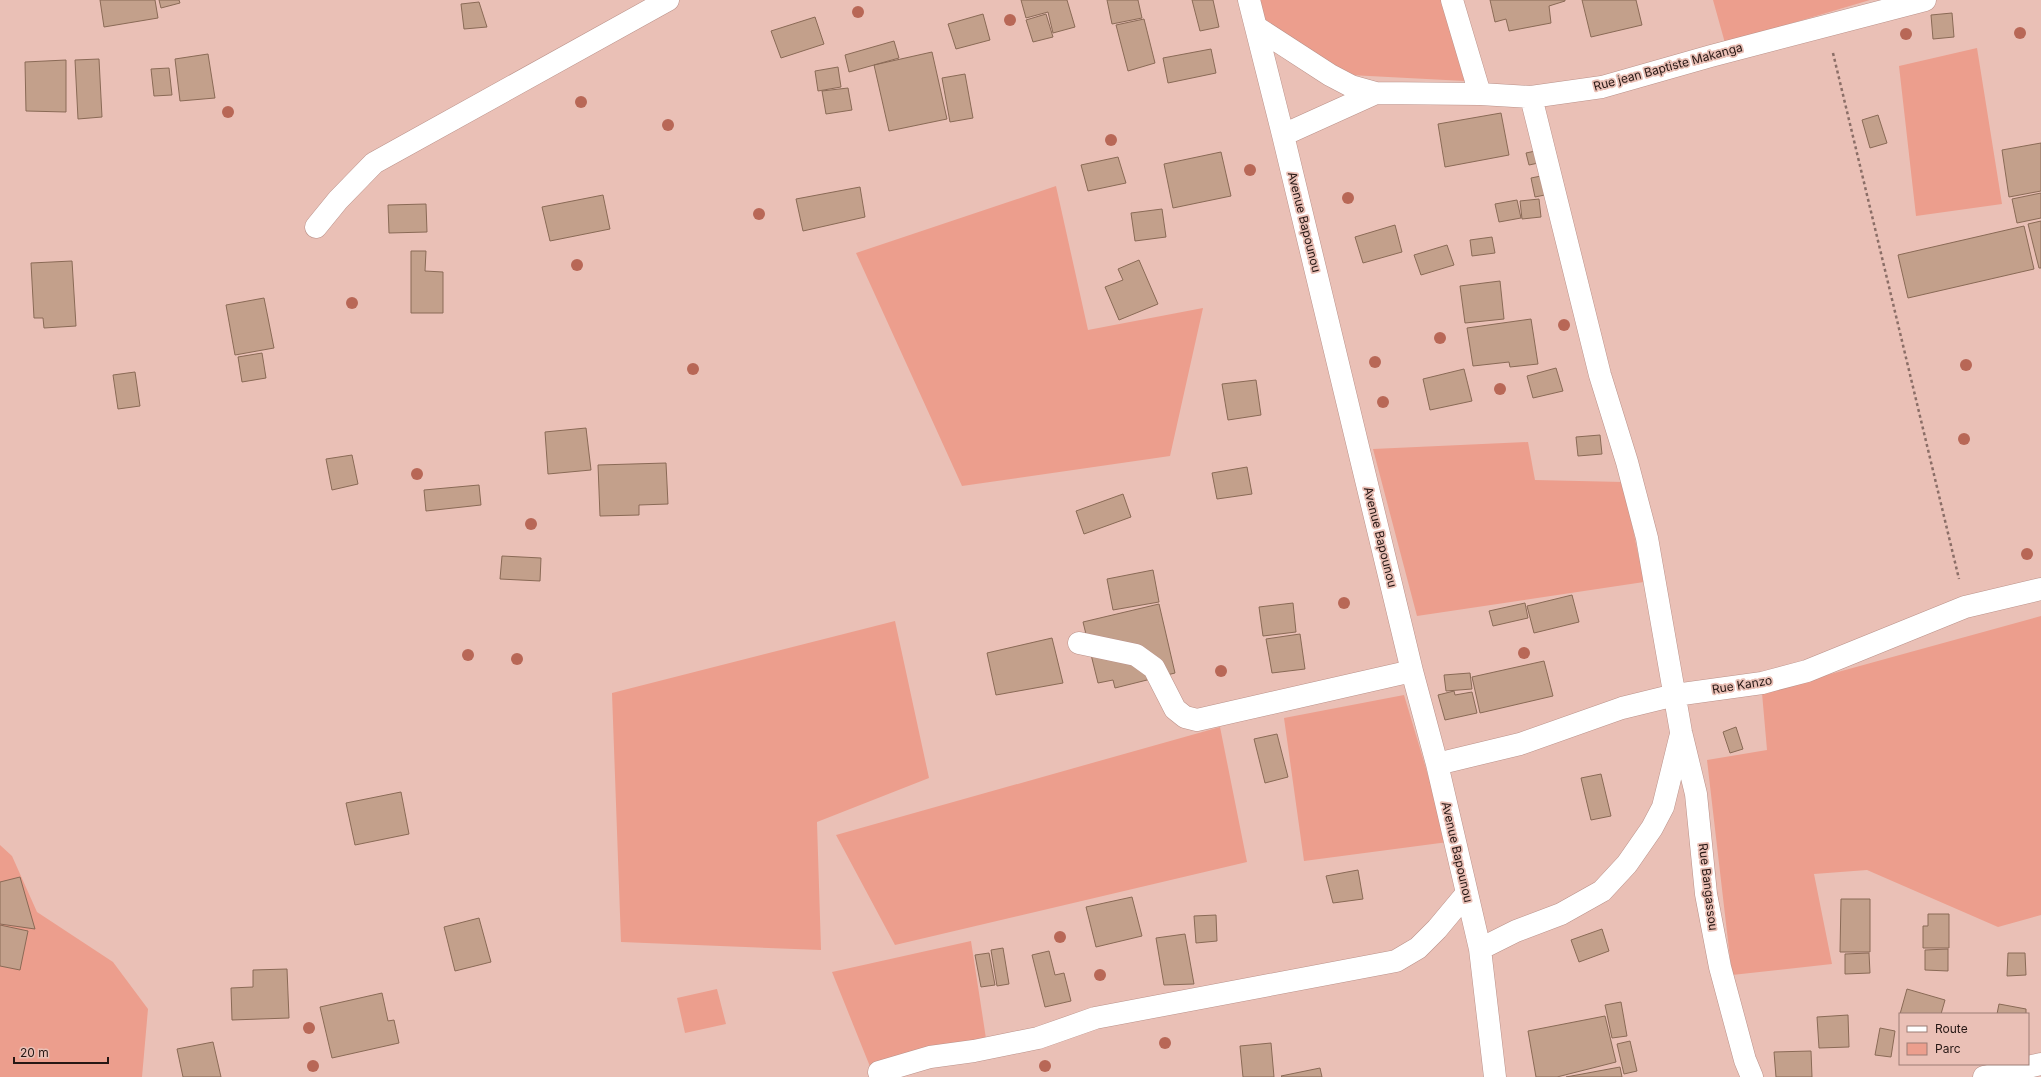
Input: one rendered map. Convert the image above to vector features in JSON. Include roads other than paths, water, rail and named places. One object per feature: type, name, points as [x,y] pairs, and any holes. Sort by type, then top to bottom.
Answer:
[{"type":"street","points":[[316,227],[338,200],[374,163],[668,0]]},
{"type":"street","name":"Avenue Bapounou","points":[[1249,0],[1412,671],[1437,764],[1480,949],[1495,1077]]},
{"type":"street","points":[[1452,0],[1480,94]]},
{"type":"street","name":"Rue jean Baptiste Makanga","points":[[1256,27],[1330,75],[1351,86],[1376,94],[1480,94],[1531,97],[1602,86],[1918,1]]},
{"type":"street","points":[[1283,135],[1376,94]]},
{"type":"street","name":"Rue Bangassou","points":[[1531,97],[1600,375],[1627,462],[1647,538],[1681,732],[1696,794],[1706,894],[1720,966],[1745,1060],[1752,1077]]},
{"type":"street","name":"Rue Kanzo","points":[[1437,764],[1520,744],[1622,708],[1675,695],[1762,683],[1807,671],[1965,607],[2041,589]]},
{"type":"street","points":[[1079,643],[1136,655],[1154,668],[1175,709],[1185,717],[1197,720],[1412,671]]},
{"type":"street","points":[[1480,949],[1516,931],[1561,914],[1602,890],[1627,864],[1652,828],[1663,807],[1681,732]]},
{"type":"street","points":[[879,1072],[930,1057],[974,1051],[1038,1038],[1095,1018],[1396,961],[1418,948],[1437,929],[1467,893]]},
{"type":"street","points":[[1984,1077],[2041,1064]]}]
